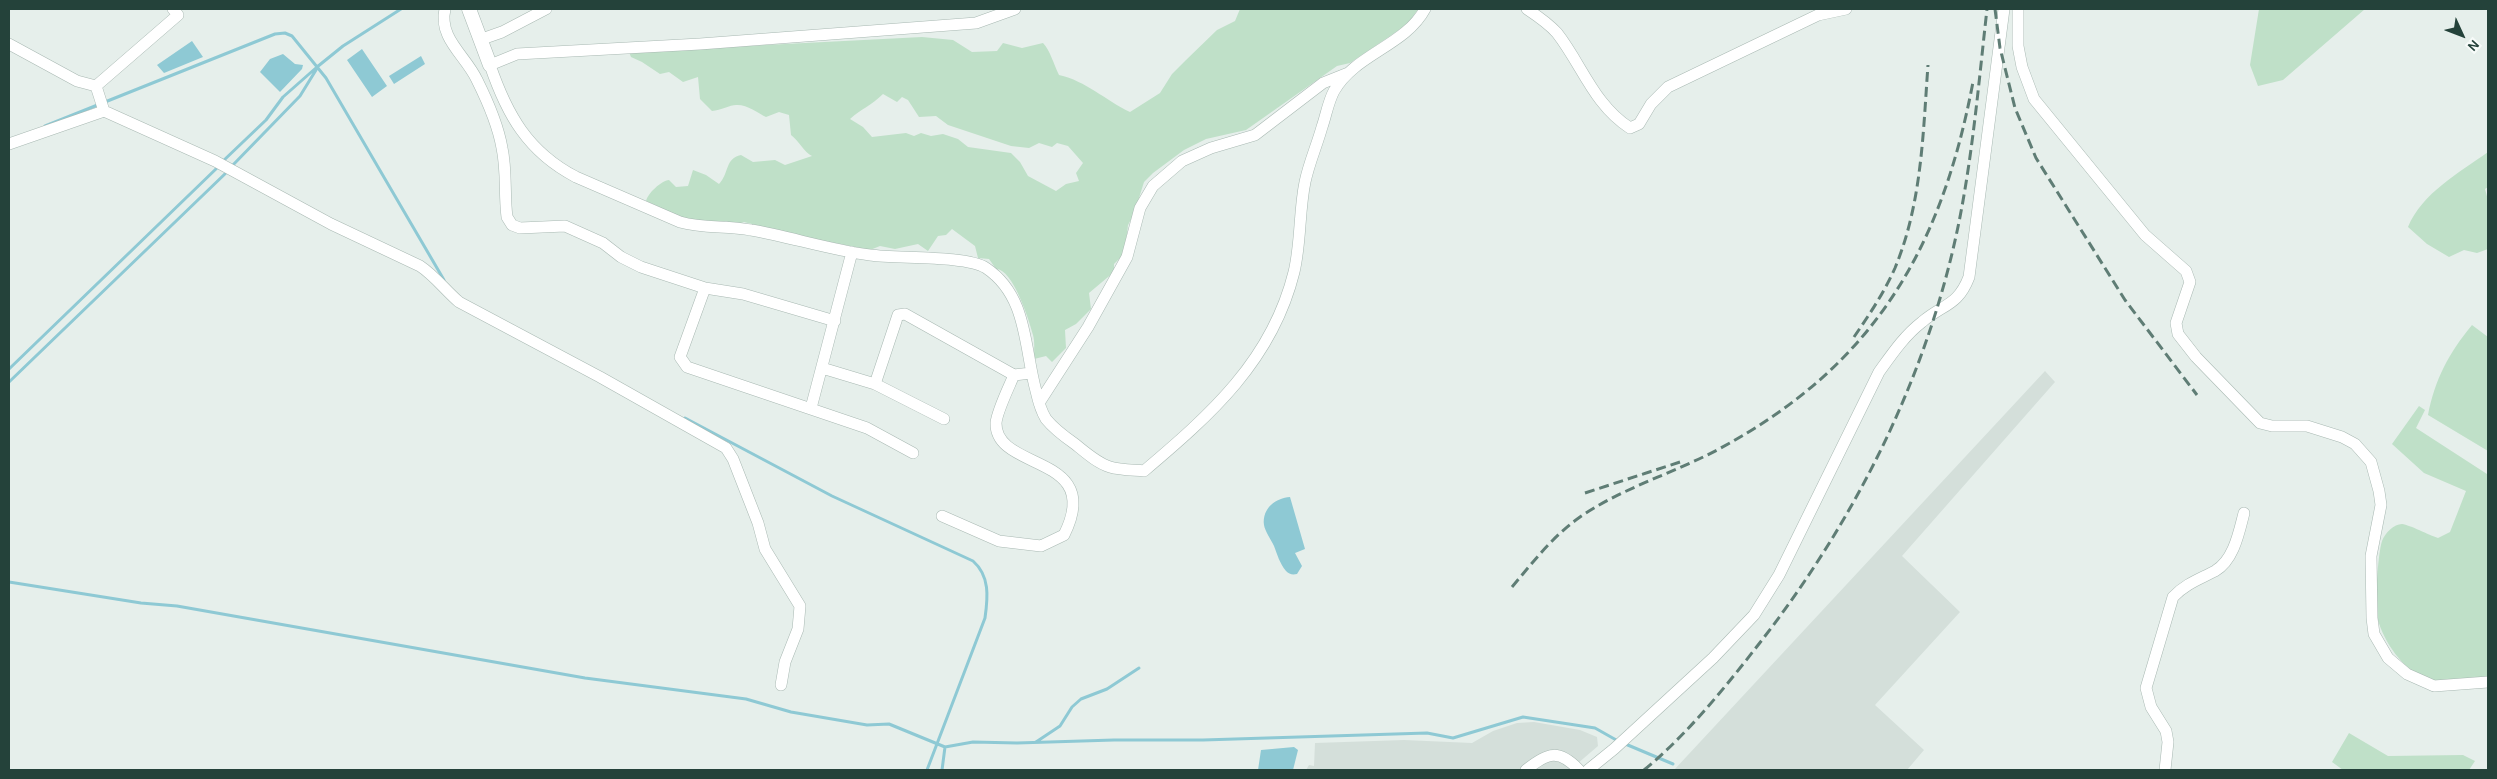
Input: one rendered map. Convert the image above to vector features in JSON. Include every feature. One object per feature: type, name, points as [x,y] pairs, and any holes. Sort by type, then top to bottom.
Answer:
[{"type":"street","points":[[445,9],[444,24],[452,44],[477,79],[497,130],[502,148],[507,217],[512,225],[520,228],[565,226],[603,243],[621,257],[641,267],[705,288],[743,294],[835,321]]},
{"type":"street","points":[[469,9],[482,39],[502,100],[526,137],[539,152],[569,173],[680,222],[696,227],[750,230],[871,256],[953,260],[984,267],[1000,279],[1014,299],[1027,338],[1031,373],[1039,403],[1046,419],[1063,436],[1110,467],[1144,471],[1188,434],[1229,394],[1256,358],[1282,311],[1294,271],[1305,182],[1333,92],[1348,73]]},
{"type":"street","points":[[482,39],[502,32],[546,9]]},
{"type":"street","points":[[490,66],[517,54],[700,44],[976,23],[994,12],[1015,9]]},
{"type":"street","points":[[1039,403],[1088,327],[1128,257],[1140,208],[1152,186],[1182,161],[1211,148],[1255,135],[1322,83],[1348,73],[1417,24],[1426,9]]},
{"type":"street","points":[[1527,9],[1556,32],[1593,91],[1609,110],[1630,128],[1639,124],[1651,104],[1668,87],[1818,15],[1846,9]]},
{"type":"street","points":[[1588,770],[1614,749],[1713,658],[1754,615],[1779,575],[1879,372],[1901,342],[1922,321],[1963,292],[1969,278],[2004,9]]},
{"type":"street","points":[[2018,9],[2018,46],[2022,66],[2034,99],[2145,235],[2186,271],[2190,282],[2176,323],[2178,334],[2196,357],[2260,423],[2272,426],[2307,426],[2342,437],[2354,444],[2371,462],[2381,505],[2371,556],[2372,618],[2374,634],[2381,649],[2408,674],[2434,686],[2488,682]]},
{"type":"street","points":[[96,86],[179,11]]},
{"type":"street","points":[[9,44],[77,81],[96,86]]},
{"type":"street","points":[[96,86],[102,105],[233,170],[331,224],[420,266],[434,275],[448,293],[459,302],[600,377],[726,448],[737,468],[758,523],[765,550],[800,606],[798,629],[785,662],[781,686]]},
{"type":"street","points":[[9,144],[102,105]]},
{"type":"street","points":[[812,408],[852,252]]},
{"type":"street","points":[[705,288],[680,357],[687,367],[867,428],[914,453]]},
{"type":"street","points":[[875,384],[898,315],[905,314],[1014,375],[1031,373]]},
{"type":"street","points":[[822,368],[875,384],[944,419]]},
{"type":"street","points":[[942,516],[999,541],[1041,546],[1064,535],[1073,512],[1072,490],[1065,481],[1051,470],[1009,446],[999,435],[996,422],[1014,375]]},
{"type":"street","points":[[2165,770],[2168,742],[2166,731],[2151,706],[2146,688],[2173,597],[2181,588],[2217,570],[2229,556],[2244,513]]},
{"type":"street","points":[[1526,770],[1540,760],[1553,755],[1566,758],[1579,770]]},
{"type":"shaded area","points":[[2045,371],[2055,382],[1902,556],[1960,612],[1875,705],[1924,750],[1907,770],[1674,770]]},
{"type":"shaded area","points":[[1534,722],[1580,730],[1597,737],[1598,746],[1570,770],[1306,770],[1309,765],[1314,766],[1315,743],[1404,740],[1472,743],[1493,731],[1517,723]]},
{"type":"green space","points":[[1240,9],[1418,9],[1408,24],[1350,63],[1337,66],[1246,130],[1206,139],[1184,150],[1153,173],[1144,182],[1134,214],[1128,225],[1122,256],[1114,264],[1114,272],[1089,293],[1091,309],[1076,324],[1065,330],[1066,348],[1052,362],[1046,356],[1034,359],[1034,341],[1031,328],[1019,296],[1008,277],[1002,271],[996,269],[989,259],[978,258],[975,246],[952,229],[946,235],[938,236],[928,251],[918,244],[895,249],[880,246],[870,250],[790,234],[744,222],[735,225],[726,221],[716,225],[707,221],[685,219],[646,201],[652,191],[666,181],[669,180],[676,187],[688,186],[693,170],[706,175],[719,184],[732,159],[741,155],[753,162],[775,160],[785,165],[812,156],[791,135],[789,115],[779,112],[766,117],[748,107],[740,105],[712,111],[700,99],[698,77],[683,82],[669,72],[660,74],[631,57],[629,52],[922,37],[953,40],[972,52],[997,51],[1003,43],[1022,48],[1043,43],[1059,75],[1087,86],[1130,112],[1160,93],[1172,74],[1217,30],[1235,21]],"holes":[[[883,94],[897,102],[902,97],[908,100],[919,117],[936,116],[948,125],[1011,146],[1029,148],[1039,143],[1052,147],[1057,143],[1068,146],[1083,163],[1076,173],[1079,181],[1066,184],[1056,191],[1028,176],[1020,162],[1011,153],[968,147],[958,139],[943,134],[931,136],[921,133],[914,136],[906,133],[872,137],[863,127],[850,119]]]},
{"type":"green space","points":[[2259,9],[2365,9],[2283,80],[2258,86],[2250,65]]},
{"type":"green space","points":[[2488,152],[2488,187],[2485,189],[2488,200],[2488,249],[2477,253],[2464,250],[2449,257],[2427,244],[2408,227],[2422,204],[2432,194]]},
{"type":"green space","points":[[2472,325],[2488,337],[2488,451],[2428,415],[2444,367],[2456,346]]},
{"type":"green space","points":[[2419,406],[2425,410],[2416,428],[2487,474],[2488,472],[2488,678],[2431,680],[2416,674],[2395,654],[2378,620],[2376,592],[2381,547],[2385,535],[2390,529],[2399,524],[2410,526],[2438,538],[2450,532],[2466,491],[2424,473],[2392,444]]},
{"type":"green space","points":[[2349,733],[2388,756],[2463,755],[2475,761],[2469,770],[2343,770],[2332,762]]},
{"type":"water","points":[[192,41],[203,57],[164,73],[157,65]]},
{"type":"water","points":[[362,49],[387,86],[372,97],[347,60]]},
{"type":"water","points":[[283,54],[295,64],[303,65],[302,69],[280,92],[260,72],[270,59]]},
{"type":"water","points":[[421,56],[425,64],[394,84],[389,76]]},
{"type":"water","points":[[1290,497],[1305,549],[1295,553],[1302,566],[1297,574],[1287,572],[1282,565],[1264,525],[1265,514],[1271,505],[1280,499]]},
{"type":"water","points":[[1294,747],[1298,750],[1293,770],[1258,770],[1261,750]]},
{"type":"waterway","points":[[222,162],[266,120],[283,97],[317,67],[343,46],[401,9]]},
{"type":"waterway","points":[[45,126],[275,34],[285,33],[292,36],[326,78],[444,280]]},
{"type":"waterway","points":[[231,167],[300,96],[316,70]]},
{"type":"waterway","points":[[9,369],[218,167]]},
{"type":"waterway","points":[[9,382],[228,171]]},
{"type":"waterway","points":[[685,418],[832,496],[973,561],[979,567],[986,587],[985,618],[927,770]]},
{"type":"waterway","points":[[9,582],[141,603],[177,606],[585,678],[746,699],[791,712],[867,725],[889,724],[945,747],[973,742],[1203,740],[1427,733],[1453,738],[1523,717],[1595,728],[1618,741]]},
{"type":"waterway","points":[[1036,742],[1060,726],[1072,707],[1081,699],[1107,689],[1139,668]]},
{"type":"waterway","points":[[1623,743],[1673,764]]},
{"type":"waterway","points":[[942,770],[945,747]]},
{"type":"railway","points":[[1644,770],[1661,756],[1692,724],[1762,640],[1828,544],[1858,494],[1885,442],[1929,335],[1946,279],[1964,196],[1987,9]]},
{"type":"railway","points":[[1995,9],[2000,48],[2015,108],[2036,158],[2125,300],[2197,395]]},
{"type":"railway","points":[[1854,337],[1891,277],[1911,218],[1920,168],[1928,65]]},
{"type":"railway","points":[[1512,587],[1552,541],[1570,524],[1613,498],[1719,449],[1773,416],[1819,380],[1859,341],[1892,298],[1919,251],[1941,199],[1959,143],[1973,82]]},
{"type":"railway","points":[[1585,493],[1680,462]]}]
